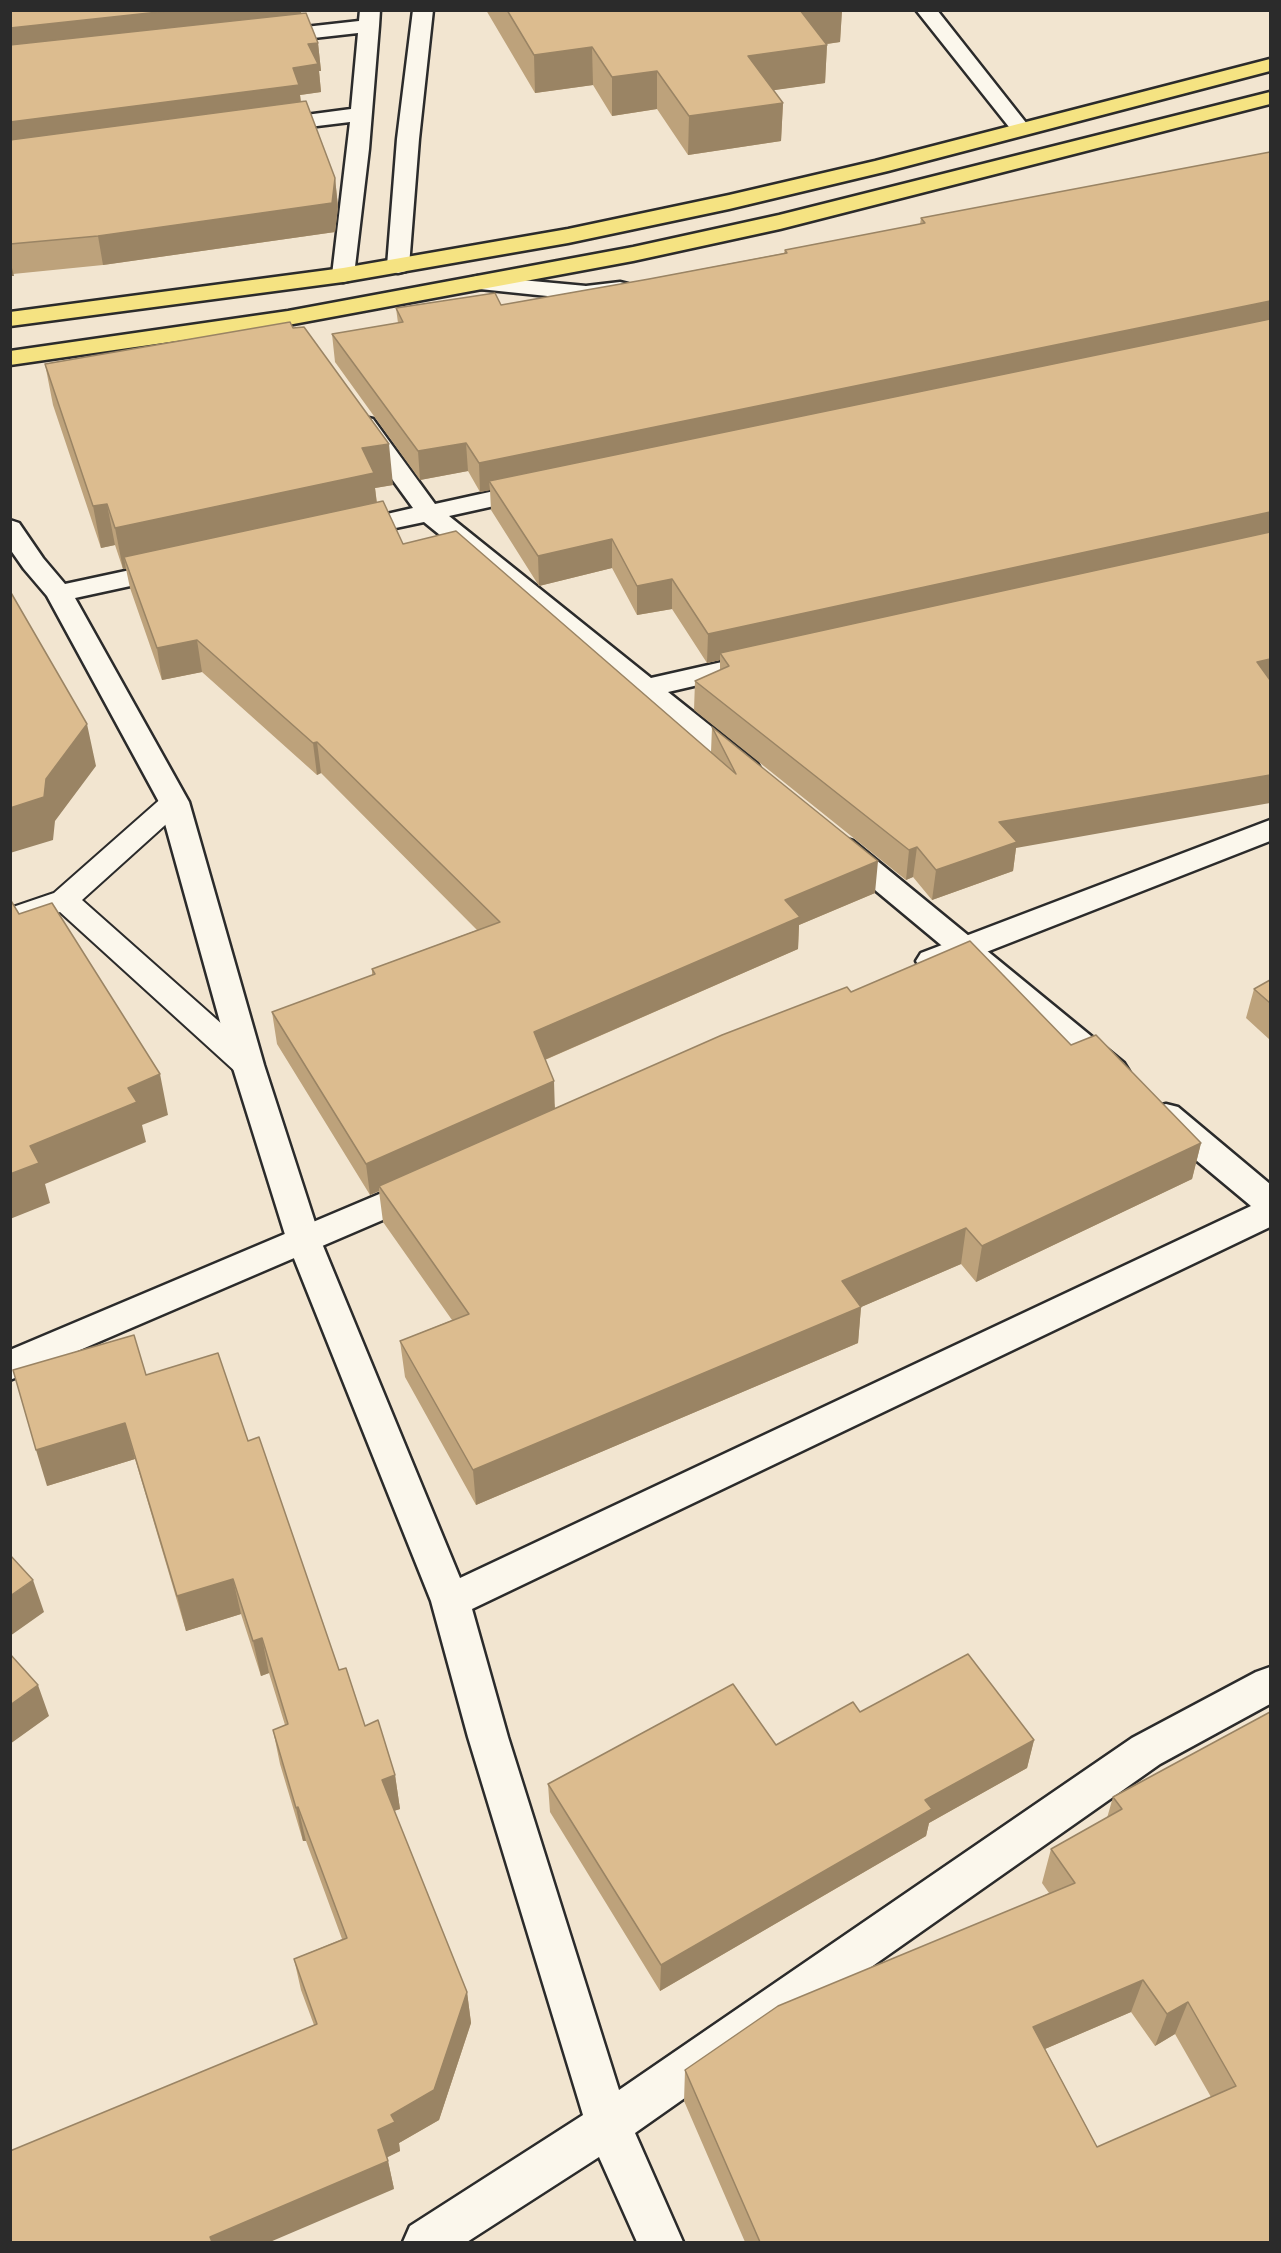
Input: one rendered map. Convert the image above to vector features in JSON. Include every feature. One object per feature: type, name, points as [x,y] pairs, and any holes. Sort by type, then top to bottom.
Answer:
[{"type":"main road","points":[[10,319],[343,275],[568,236],[729,202],[880,166],[1270,65]]},
{"type":"main road","points":[[10,358],[288,318],[633,254],[780,222],[1270,98]]},
{"type":"street","points":[[343,275],[362,114],[423,10]]},
{"type":"street","points":[[926,10],[1020,128]]},
{"type":"street","points":[[251,39],[370,18],[391,64],[398,266]]},
{"type":"street","points":[[244,129],[362,114]]},
{"type":"street","points":[[478,283],[586,293],[636,287]]},
{"type":"street","points":[[288,318],[308,346]]},
{"type":"street","points":[[348,401],[429,513],[765,784]]},
{"type":"street","points":[[325,535],[557,486]]},
{"type":"street","points":[[12,534],[59,593],[174,802],[248,1065],[304,1241],[450,1600],[488,1737],[608,2125],[660,2242]]},
{"type":"street","points":[[59,593],[198,563]]},
{"type":"street","points":[[646,688],[774,660]]},
{"type":"street","points":[[819,829],[965,947],[1270,1203]]},
{"type":"street","points":[[911,971],[965,947],[1270,830]]},
{"type":"street","points":[[10,1366],[445,1179]]},
{"type":"street","points":[[450,1600],[1270,1212]]},
{"type":"street","points":[[426,2242],[608,2125],[1146,1751],[1270,1684]]},
{"type":"lane","points":[[10,919],[64,900],[174,802]]},
{"type":"lane","points":[[64,900],[248,1065]]},
{"type":"building","points":[[10,10],[177,10],[10,28]]},
{"type":"building","points":[[507,10],[800,10],[827,45],[748,56],[783,103],[689,116],[657,71],[612,77],[592,47],[534,55]]},
{"type":"building","points":[[306,13],[318,43],[308,44],[318,64],[293,68],[299,85],[10,122],[10,45]]},
{"type":"building","points":[[306,101],[335,178],[332,203],[98,236],[10,244],[10,140]]},
{"type":"building","points":[[1270,152],[1270,301],[479,463],[466,443],[418,451],[332,334],[403,322],[396,308],[495,293],[501,305],[649,279],[787,253],[785,250],[925,223],[921,218]]},
{"type":"building","points":[[1270,319],[1270,512],[708,634],[672,579],[637,586],[612,539],[538,556],[489,481]]},
{"type":"building","points":[[290,322],[293,328],[304,327],[389,444],[362,448],[374,473],[115,528],[107,504],[93,506],[45,364]]},
{"type":"building","points":[[383,501],[403,544],[456,531],[736,774],[712,727],[878,861],[785,900],[800,917],[534,1032],[554,1081],[366,1164],[272,1012],[375,974],[372,969],[500,922],[317,742],[313,743],[197,640],[157,648],[124,557]]},
{"type":"building","points":[[1270,532],[1270,659],[1257,662],[1270,680],[1270,775],[999,822],[1017,842],[936,870],[917,847],[909,850],[695,681],[729,666],[720,653]]},
{"type":"building","points":[[10,591],[87,724],[46,779],[44,797],[10,808]]},
{"type":"building","points":[[10,899],[19,914],[52,903],[160,1074],[128,1088],[137,1102],[30,1146],[39,1163],[10,1174]]},
{"type":"building","points":[[970,941],[1071,1045],[1096,1035],[1201,1143],[982,1246],[966,1228],[842,1281],[861,1307],[473,1470],[400,1341],[469,1314],[379,1186],[722,1035],[847,987],[851,992]]},
{"type":"building","points":[[1270,980],[1270,1003],[1254,989]]},
{"type":"building","points":[[134,1335],[146,1375],[218,1353],[248,1441],[259,1437],[339,1670],[346,1668],[365,1726],[378,1720],[395,1775],[382,1780],[467,1992],[434,2090],[391,2115],[395,2122],[378,2130],[388,2161],[210,2237],[212,2242],[10,2242],[10,2151],[317,2024],[294,1959],[347,1938],[298,1807],[296,1808],[273,1730],[288,1724],[262,1638],[253,1641],[233,1579],[177,1596],[125,1423],[36,1450],[13,1370]]},
{"type":"building","points":[[10,1555],[33,1580],[10,1596]]},
{"type":"building","points":[[10,1654],[38,1685],[10,1705]]},
{"type":"building","points":[[968,1654],[1034,1740],[925,1800],[932,1809],[661,1965],[548,1784],[733,1684],[776,1745],[853,1702],[860,1712]]},
{"type":"building","points":[[1270,1712],[1270,2242],[760,2242],[685,2070],[778,2006],[1075,1883],[1051,1849],[1122,1809],[1113,1797]],"holes":[[[1143,1980],[1167,2014],[1188,2002],[1236,2086],[1097,2147],[1033,2027]]]}]
